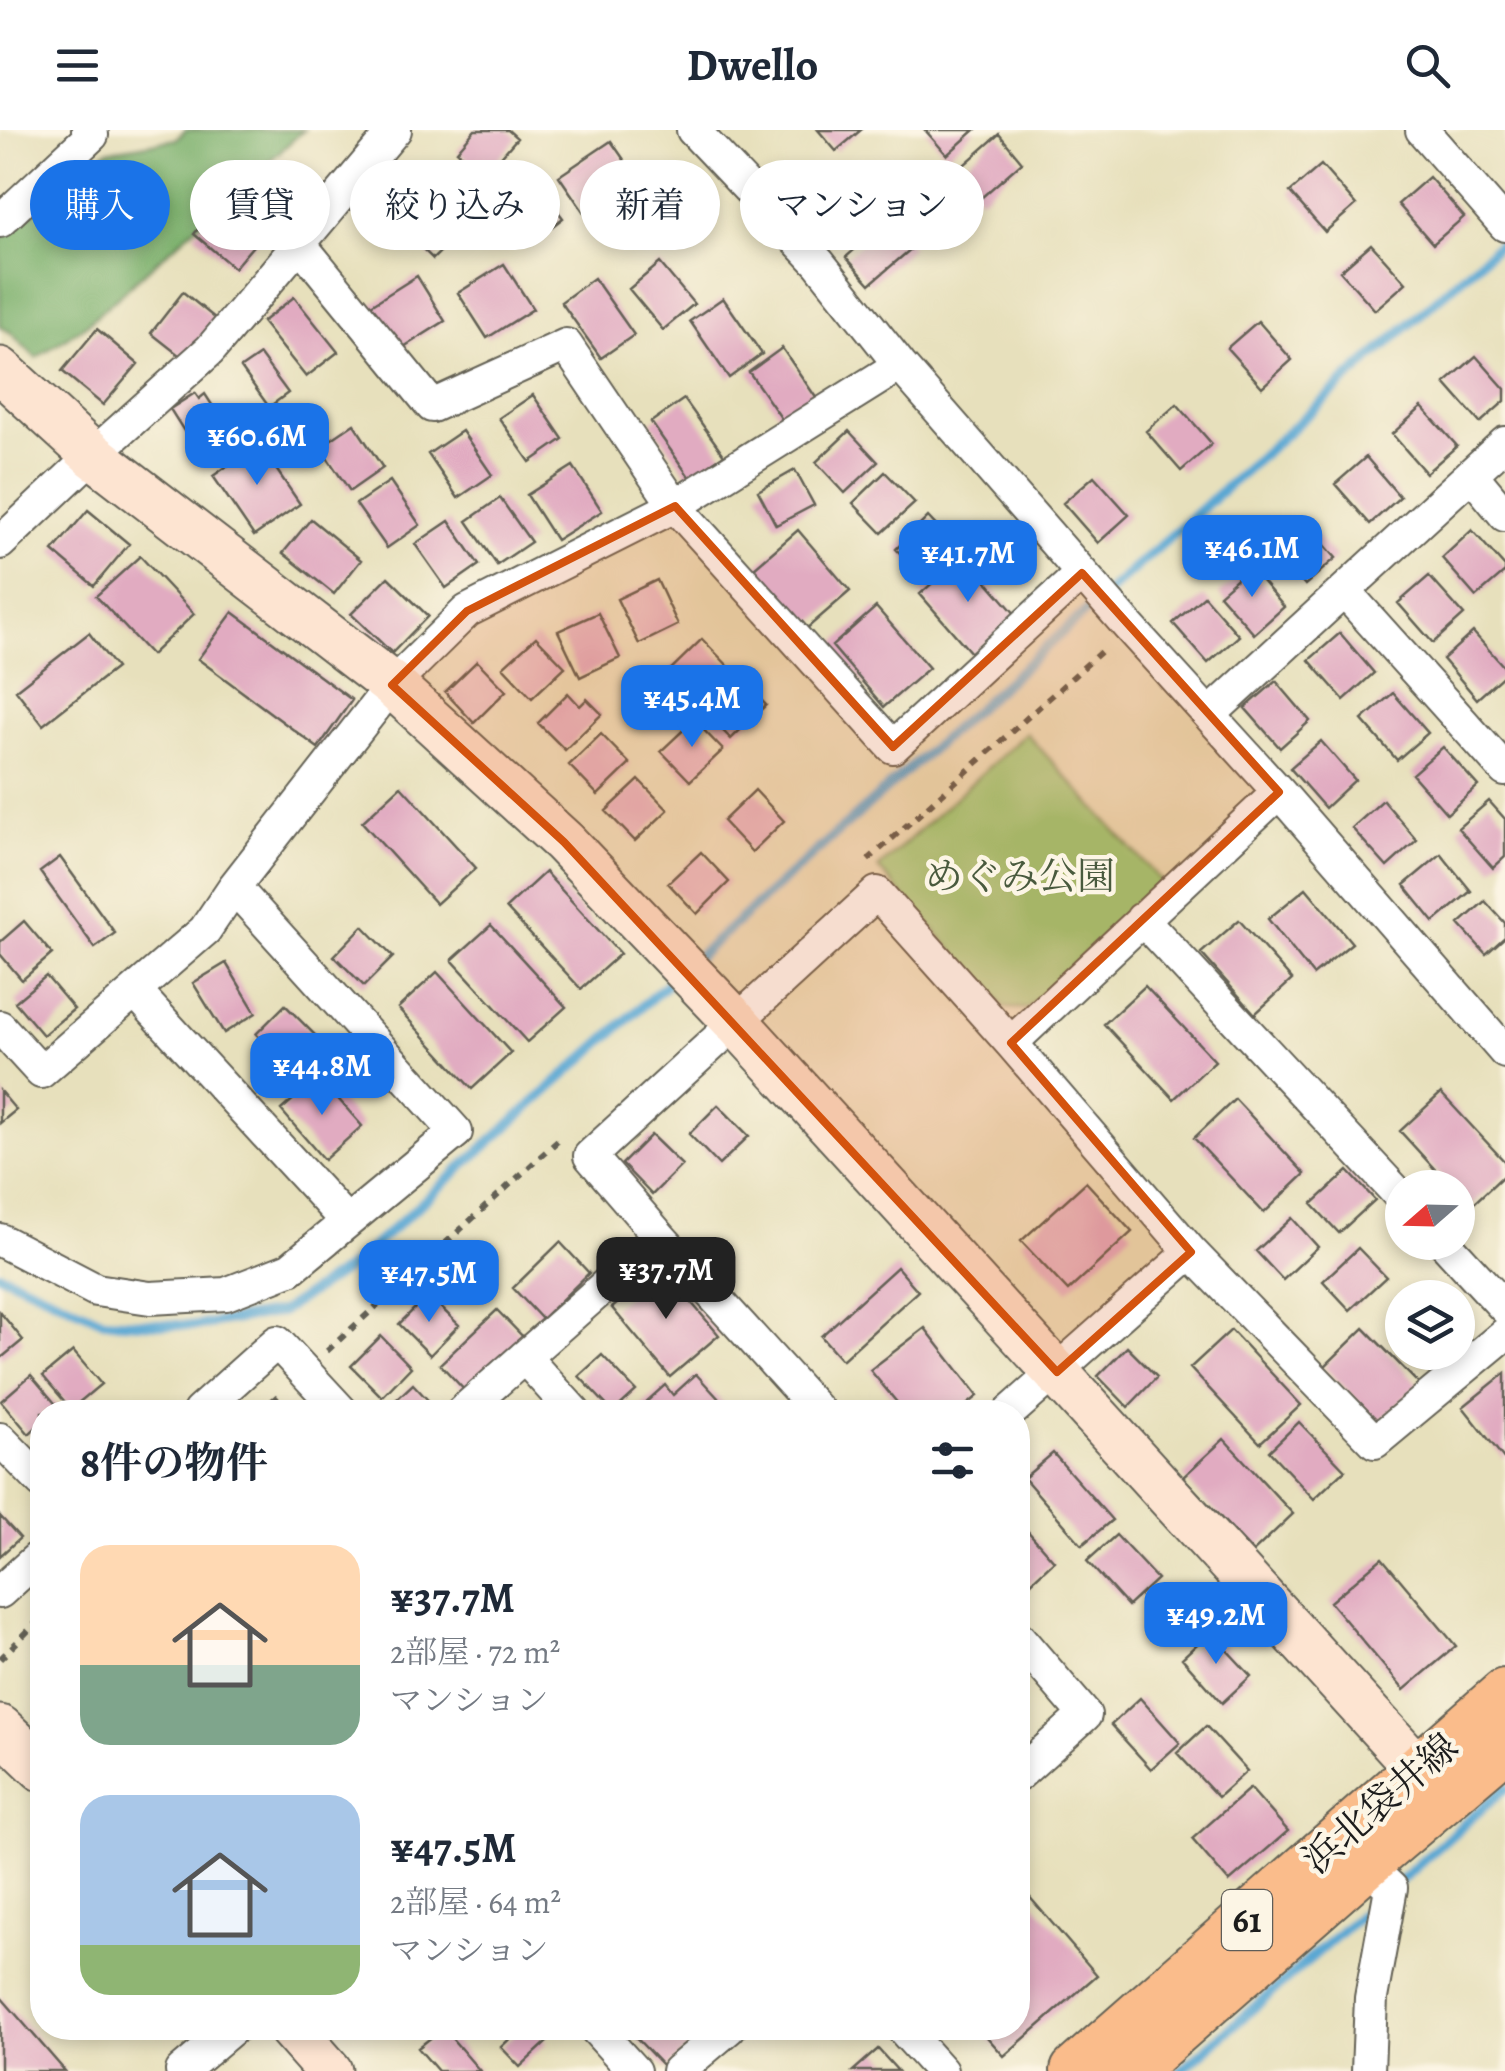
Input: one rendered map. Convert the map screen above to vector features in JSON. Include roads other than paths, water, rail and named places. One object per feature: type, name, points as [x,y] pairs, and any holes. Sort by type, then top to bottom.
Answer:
[{"type":"main road","name":"浜北袋井線","points":[[1076,2071],[1432,1784],[1505,1694]]},
{"type":"main road","name":"浜北袋井線","points":[[1432,1784],[1505,1746]]},
{"type":"main road","name":"浜北袋井線","points":[[1129,2071],[1352,1852]]},
{"type":"street","points":[[0,221],[92,134],[88,130]]},
{"type":"street","points":[[693,130],[819,263],[900,365],[1505,1052]]},
{"type":"street","points":[[1422,130],[1505,225]]},
{"type":"street","points":[[330,205],[388,133]]},
{"type":"street","points":[[0,543],[210,350],[293,250]]},
{"type":"street","points":[[305,250],[432,406],[566,344],[675,506],[892,747],[1082,573]]},
{"type":"street","points":[[0,1027],[42,1072],[205,930],[234,887],[392,685],[467,611],[675,506],[900,365]]},
{"type":"street","points":[[0,370],[93,455],[392,685],[564,842],[735,1022],[1432,1784]]},
{"type":"street","points":[[1209,715],[1505,443]]},
{"type":"street","points":[[1471,474],[1505,515]]},
{"type":"street","points":[[1345,592],[1505,770]]},
{"type":"street","points":[[1011,1043],[1280,792]]},
{"type":"street","points":[[0,1240],[96,1290],[150,1298],[226,1294],[290,1269],[456,1132],[234,887]]},
{"type":"street","points":[[808,1400],[590,1156],[877,894],[1191,1252],[1374,1442],[1505,1334]]},
{"type":"street","points":[[1142,919],[1385,1180]]},
{"type":"street","points":[[136,991],[347,1222]]},
{"type":"street","points":[[476,1400],[660,1237]]},
{"type":"street","points":[[1024,1400],[1191,1252]]},
{"type":"street","points":[[1461,1260],[1505,1308]]},
{"type":"street","points":[[212,1400],[277,1342],[331,1400]]},
{"type":"street","points":[[524,1358],[563,1400]]},
{"type":"street","points":[[0,1438],[30,1469]]},
{"type":"street","points":[[0,1592],[30,1565]]},
{"type":"street","points":[[1030,1651],[1085,1715],[1030,1764]]},
{"type":"street","points":[[0,1728],[30,1757]]},
{"type":"street","points":[[1352,1852],[1391,1888],[1371,1998],[1368,2071]]},
{"type":"street","points":[[182,2071],[218,2040]]},
{"type":"street","points":[[302,2040],[329,2071]]},
{"type":"street","points":[[606,2040],[634,2071]]},
{"type":"street","points":[[678,2071],[715,2040]]},
{"type":"street","points":[[913,2040],[941,2071]]},
{"type":"waterway","points":[[694,960],[1505,239]]},
{"type":"waterway","points":[[0,1274],[104,1321],[196,1326],[281,1312],[351,1266],[677,975]]},
{"type":"waterway","points":[[1393,1887],[1505,1788]]},
{"type":"waterway","points":[[1181,2071],[1380,1898]]},
{"type":"park label","name":"めぐみ公園","points":[[1020,876]]}]
